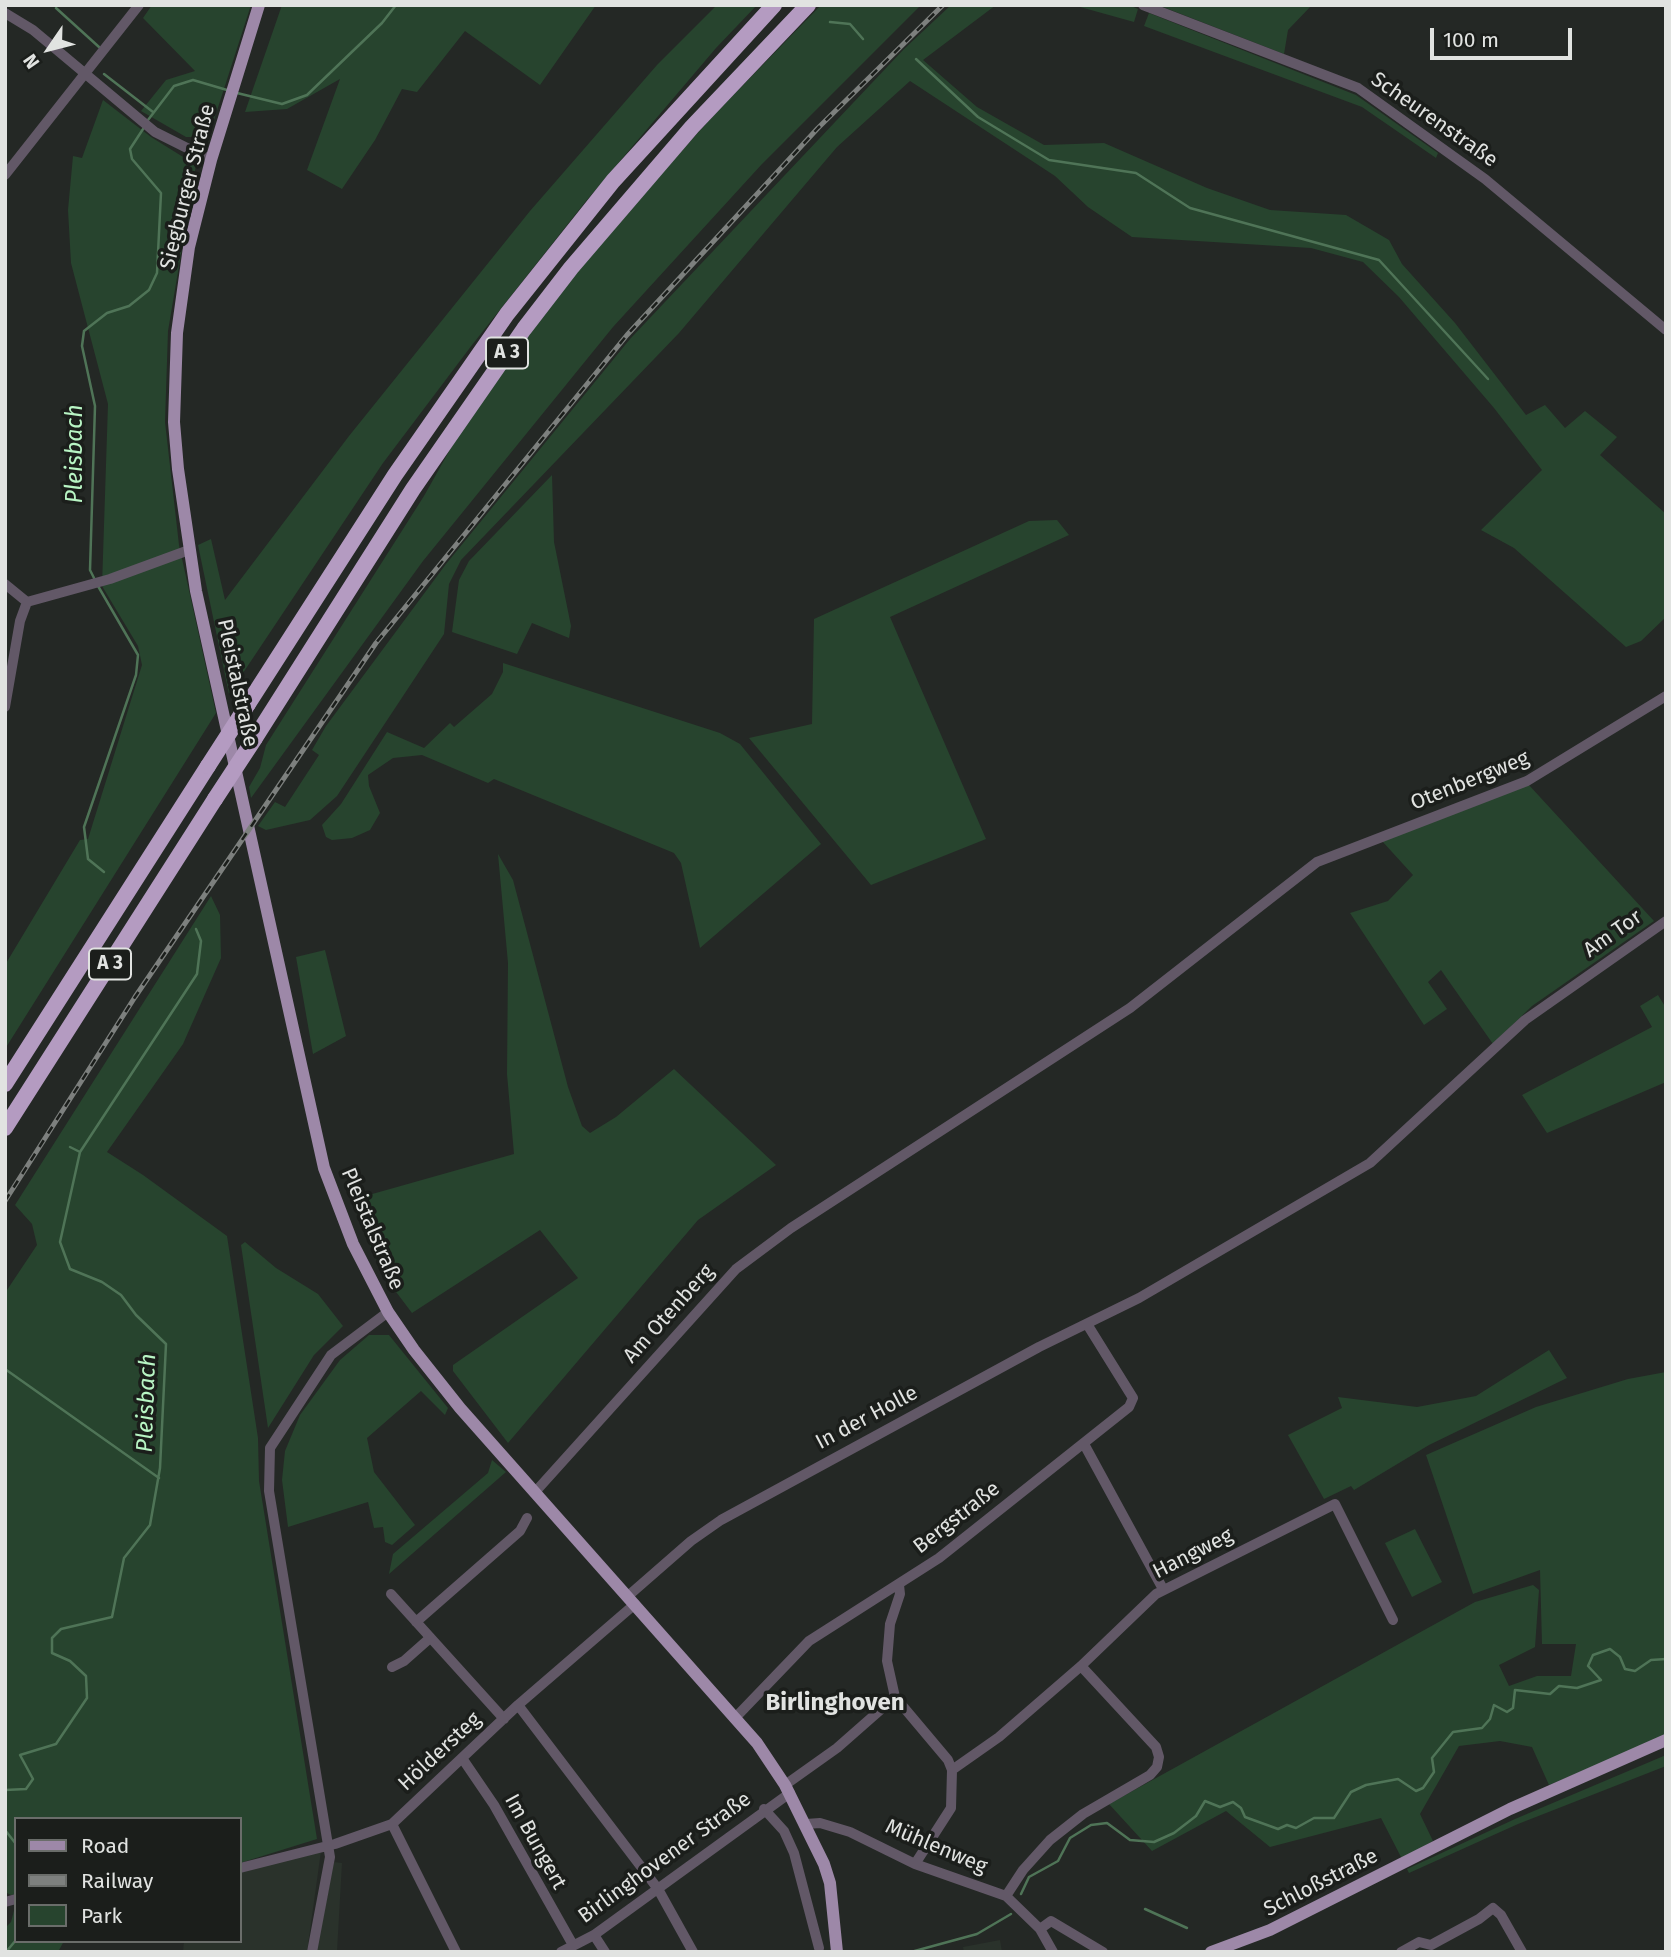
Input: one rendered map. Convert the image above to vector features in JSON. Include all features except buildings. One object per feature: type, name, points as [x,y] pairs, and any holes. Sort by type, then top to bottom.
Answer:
[{"type":"highway","name":"A 3","points":[[5,1084],[395,475],[508,314],[613,181],[774,5]]},
{"type":"highway","name":"A 3","points":[[5,1128],[413,489],[524,329],[571,268],[682,137],[808,5]]},
{"type":"main road","name":"Siegburger Straße","points":[[189,550],[174,422],[177,333],[189,247],[211,160],[259,5]]},
{"type":"main road","name":"Pleistalstraße","points":[[189,550],[324,1168],[353,1244],[388,1312],[460,1408],[735,1718],[788,1789],[806,1824],[830,1883],[837,1952]]},
{"type":"main road","name":"Schloßstraße","points":[[1211,1952],[1228,1950],[1570,1781],[1666,1740]]},
{"type":"street","points":[[5,175],[139,5]]},
{"type":"street","name":"Scheurenstraße","points":[[1143,5],[1358,88],[1485,179],[1666,330]]},
{"type":"street","points":[[5,13],[33,30],[131,115],[155,132],[211,160]]},
{"type":"street","points":[[26,602],[110,579],[189,550]]},
{"type":"street","points":[[5,584],[26,602]]},
{"type":"street","points":[[5,707],[20,621],[26,602]]},
{"type":"street","name":"Otenbergweg","points":[[854,1188],[1130,1008],[1317,862],[1527,781],[1666,695]]},
{"type":"street","name":"Am Tor","points":[[1139,1298],[1370,1163],[1525,1020],[1666,921]]},
{"type":"street","name":"Am Otenberg","points":[[536,1491],[736,1269],[854,1188]]},
{"type":"street","name":"In der Holle","points":[[632,1600],[691,1541],[721,1520],[824,1462],[1139,1298]]},
{"type":"street","points":[[312,1952],[330,1857],[329,1845],[270,1490],[270,1448],[331,1355],[388,1312]]},
{"type":"street","name":"Bergstraße","points":[[735,1718],[803,1646],[939,1558],[1129,1407],[1133,1398],[1087,1324]]},
{"type":"street","points":[[1084,1444],[1163,1589]]},
{"type":"street","name":"Hangweg","points":[[951,1770],[999,1737],[1081,1666],[1163,1589],[1335,1504],[1393,1620]]},
{"type":"street","points":[[415,1622],[520,1531],[527,1518]]},
{"type":"street","points":[[899,1585],[900,1594],[890,1624],[887,1661],[895,1697],[948,1760],[951,1770],[951,1808],[915,1864]]},
{"type":"street","points":[[391,1594],[504,1718]]},
{"type":"street","name":"Höldersteg","points":[[242,1867],[329,1845],[392,1824],[632,1600]]},
{"type":"street","points":[[392,1667],[404,1661],[430,1638]]},
{"type":"street","points":[[1006,1896],[1023,1870],[1050,1840],[1083,1814],[1150,1775],[1157,1767],[1159,1757],[1156,1747],[1081,1666]]},
{"type":"street","name":"Birlinghovener Straße","points":[[561,1952],[594,1935],[764,1809],[895,1697]]},
{"type":"street","points":[[519,1705],[658,1889],[693,1952]]},
{"type":"street","name":"Im Bungert","points":[[462,1758],[494,1805],[573,1945]]},
{"type":"street","points":[[764,1809],[784,1831],[794,1853],[819,1948]]},
{"type":"street","name":"Mühlenweg","points":[[806,1824],[820,1823],[850,1832],[915,1864],[1006,1896],[1040,1929],[1053,1952]]},
{"type":"street","points":[[392,1824],[456,1952]]},
{"type":"street","points":[[1401,1952],[1419,1942],[1431,1945],[1479,1919],[1493,1908],[1502,1915],[1522,1952]]},
{"type":"street","points":[[1040,1929],[1051,1921],[1103,1952]]},
{"type":"street","points":[[594,1935],[604,1952]]},
{"type":"shaded area","points":[[321,1851],[307,1952],[183,1952],[184,1943],[242,1943],[242,1871]]},
{"type":"shaded area","points":[[334,1862],[342,1863],[337,1952],[316,1952]]},
{"type":"shaded area","points":[[1000,1940],[1002,1952],[964,1952],[963,1947]]},
{"type":"green space","points":[[152,5],[251,5],[213,123],[207,124],[195,137],[186,137],[141,111],[166,80],[195,71],[143,18]]},
{"type":"green space","points":[[282,5],[596,5],[540,85],[465,31],[417,92],[402,89],[375,140],[342,189],[307,170],[340,79],[287,109],[245,112]]},
{"type":"green space","points":[[717,5],[757,5],[716,48],[586,201],[472,345],[383,463],[229,694],[198,545],[211,539],[225,600],[349,436],[530,211],[657,65]]},
{"type":"green space","points":[[821,5],[921,5],[762,164],[613,327],[423,561],[251,798],[249,787],[260,768],[266,745],[424,496],[461,430],[575,270],[713,116]]},
{"type":"green space","points":[[951,5],[996,5],[923,60],[977,107],[1044,145],[1104,143],[1207,188],[1270,210],[1346,215],[1389,240],[1402,264],[1455,323],[1526,415],[1545,405],[1565,428],[1585,411],[1617,437],[1600,455],[1666,514],[1666,617],[1641,641],[1626,647],[1514,548],[1481,530],[1542,470],[1494,408],[1399,297],[1363,262],[1311,248],[1132,237],[1088,207],[1055,176],[910,81],[837,147],[679,333],[461,560],[449,584],[444,634],[337,796],[310,820],[266,830],[258,826],[275,802],[285,807],[319,755],[312,750],[326,726],[446,564],[630,339],[904,49]]},
{"type":"green space","points":[[1073,5],[1129,5],[1138,9],[1134,22]]},
{"type":"green space","points":[[1158,5],[1312,5],[1288,30],[1284,54]]},
{"type":"green space","points":[[1149,13],[1356,95],[1438,153],[1436,158],[1362,107],[1144,26]]},
{"type":"green space","points":[[103,100],[151,137],[196,165],[168,331],[165,422],[179,545],[216,713],[5,1049],[5,965],[80,840],[88,839],[142,665],[138,646],[102,586],[108,404],[71,263],[68,210],[73,156],[82,158]]},
{"type":"green space","points":[[552,475],[554,542],[571,626],[569,638],[532,623],[517,654],[452,632],[459,580],[469,561]]},
{"type":"green space","points":[[1057,520],[1069,535],[890,617],[986,839],[871,885],[749,738],[812,724],[814,619],[1029,521]]},
{"type":"green space","points":[[503,663],[720,733],[740,744],[821,844],[700,948],[681,863],[674,853],[494,779],[488,783],[422,755],[393,758],[368,775],[369,786],[380,813],[370,830],[352,838],[332,840],[326,837],[322,825],[341,804],[387,732],[424,748],[450,723],[454,727],[492,694],[503,672]]},
{"type":"green space","points":[[1528,784],[1654,921],[1532,1006],[1493,1044],[1441,970],[1428,982],[1447,1009],[1424,1025],[1350,913],[1388,901],[1413,875],[1382,841]]},
{"type":"green space","points":[[498,854],[513,880],[568,1087],[582,1126],[590,1133],[616,1117],[674,1069],[776,1165],[698,1220],[508,1443],[453,1371],[453,1365],[578,1278],[540,1230],[412,1313],[381,1272],[351,1200],[514,1154],[507,1074],[508,963]]},
{"type":"green space","points":[[211,896],[220,915],[221,958],[183,1044],[107,1152],[227,1236],[258,1438],[259,1481],[317,1839],[242,1862],[242,1817],[14,1817],[14,1894],[5,1892],[5,1293],[37,1245],[32,1224],[15,1205]]},
{"type":"green space","points":[[325,950],[346,1036],[313,1054],[296,957]]},
{"type":"green space","points":[[1658,995],[1666,1008],[1666,1082],[1547,1133],[1522,1095],[1652,1027],[1640,1006]]},
{"type":"green space","points":[[245,1242],[276,1268],[318,1294],[343,1326],[314,1355],[268,1428],[241,1245]]},
{"type":"green space","points":[[369,1335],[389,1335],[448,1408],[445,1415],[421,1391],[367,1438],[374,1472],[415,1525],[392,1545],[385,1542],[383,1527],[374,1528],[368,1502],[288,1527],[282,1480],[285,1451],[300,1415],[340,1360]]},
{"type":"green space","points":[[1549,1350],[1567,1378],[1429,1445],[1354,1490],[1351,1486],[1324,1499],[1288,1435],[1342,1408],[1338,1397],[1417,1407],[1476,1396]]},
{"type":"green space","points":[[1666,1372],[1666,1736],[1549,1785],[1532,1747],[1500,1741],[1459,1746],[1420,1814],[1433,1841],[1402,1859],[1381,1818],[1270,1847],[1226,1811],[1152,1851],[1109,1804],[1475,1602],[1533,1585],[1539,1590],[1535,1647],[1499,1665],[1509,1686],[1537,1676],[1571,1676],[1576,1644],[1542,1644],[1540,1570],[1473,1594],[1426,1455],[1536,1407],[1628,1379]]},
{"type":"green space","points":[[492,1460],[506,1472],[389,1574],[393,1554],[488,1473]]},
{"type":"green space","points":[[1415,1529],[1442,1582],[1412,1597],[1385,1543]]},
{"type":"green space","points":[[1666,1755],[1666,1766],[1518,1824],[1409,1873],[1407,1869],[1515,1819]]},
{"type":"green space","points":[[14,1911],[14,1943],[63,1943],[58,1952],[5,1952],[5,1928],[11,1922]]},
{"type":"waterway","name":"Pleisbach","points":[[237,93],[282,104],[307,95],[382,23],[396,5]]},
{"type":"waterway","points":[[56,8],[99,47]]},
{"type":"waterway","points":[[830,22],[850,24],[863,39]]},
{"type":"waterway","points":[[916,59],[978,117],[1049,160],[1136,173],[1190,208],[1379,260],[1488,379]]},
{"type":"waterway","points":[[104,74],[153,112]]},
{"type":"waterway","name":"Pleisbach","points":[[148,120],[174,86],[193,80],[227,90]]},
{"type":"waterway","name":"Pleisbach","points":[[95,580],[90,570],[95,406],[82,346],[84,331],[107,313],[129,306],[149,290],[157,273],[161,193],[132,159],[130,149],[145,126]]},
{"type":"waterway","name":"Pleisbach","points":[[98,586],[138,655],[136,675],[84,827],[88,859],[104,872]]},
{"type":"waterway","name":"Pleisbach","points":[[5,1790],[26,1789],[33,1779],[20,1755],[56,1744],[87,1698],[86,1676],[70,1661],[52,1653],[52,1638],[61,1629],[112,1617],[124,1558],[150,1525],[160,1468],[166,1344],[136,1315],[121,1295],[102,1282],[70,1269],[60,1242],[80,1152],[197,974],[201,941],[196,929]]},
{"type":"waterway","points":[[70,1147],[80,1152]]},
{"type":"waterway","points":[[5,1369],[159,1478]]},
{"type":"waterway","points":[[1021,1894],[1029,1877],[1058,1861],[1070,1838],[1091,1825],[1107,1823],[1130,1840],[1154,1842],[1174,1833],[1196,1816],[1205,1801],[1220,1807],[1233,1802],[1241,1808],[1245,1817],[1278,1829],[1287,1825],[1296,1828],[1314,1818],[1334,1818],[1351,1792],[1366,1785],[1398,1779],[1416,1791],[1423,1788],[1434,1772],[1432,1758],[1453,1732],[1482,1728],[1490,1719],[1494,1705],[1507,1712],[1513,1708],[1515,1690],[1550,1694],[1559,1686],[1577,1688],[1601,1680],[1588,1666],[1593,1655],[1610,1649],[1620,1657],[1625,1669],[1635,1671],[1651,1660],[1666,1659]]},
{"type":"waterway","name":"Pleisbach","points":[[5,1830],[14,1841]]},
{"type":"waterway","points":[[1145,1909],[1187,1928]]},
{"type":"waterway","points":[[911,1952],[977,1934],[1011,1914]]},
{"type":"waterway","name":"Pleisbach","points":[[6,1952],[14,1942]]},
{"type":"railway","points":[[5,1201],[135,997],[376,643],[627,335],[818,128],[943,5]]},
{"type":"district","name":"Birlinghoven","points":[[835,1703]]}]
